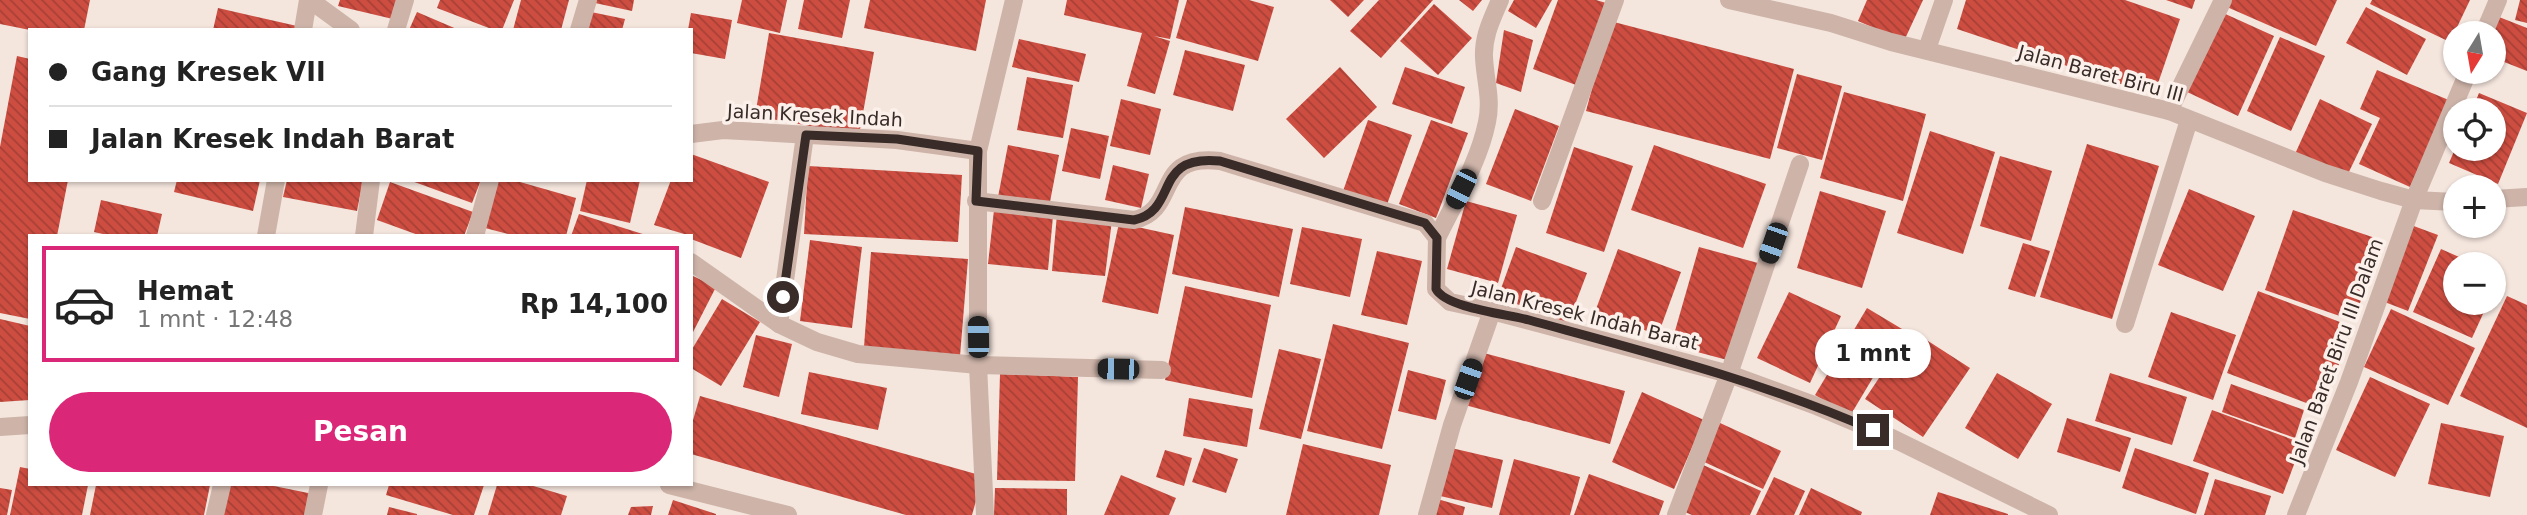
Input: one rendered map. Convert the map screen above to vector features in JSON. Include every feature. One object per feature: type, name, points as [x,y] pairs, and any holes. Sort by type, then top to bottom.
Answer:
[{"type":"street","points":[[303,28],[309,0],[348,28]]},
{"type":"street","points":[[397,28],[405,0]]},
{"type":"street","points":[[580,28],[588,0]]},
{"type":"street","points":[[985,515],[978,365],[978,151],[1014,0]]},
{"type":"street","points":[[976,201],[1134,220],[1148,217],[1158,209],[1171,177],[1187,163],[1203,159],[1220,161],[1425,223],[1437,238],[1472,164],[1487,124],[1490,92],[1484,57],[1487,29],[1500,0]]},
{"type":"street","points":[[1542,201],[1615,0]]},
{"type":"street","name":"Jalan Baret Biru III","points":[[1729,0],[2169,111],[2325,173],[2414,200],[2443,201]]},
{"type":"street","points":[[1927,49],[1944,0]]},
{"type":"street","points":[[2169,111],[2223,0]]},
{"type":"street","points":[[2489,21],[2498,0]]},
{"type":"street","name":"Jalan Baret Biru III Dalam","points":[[2296,515],[2349,382],[2414,200],[2463,84]]},
{"type":"street","points":[[2125,324],[2189,120]]},
{"type":"street","name":"Jalan Kresek Indah","points":[[693,134],[723,130],[897,139],[978,151]]},
{"type":"street","points":[[779,324],[806,135]]},
{"type":"street","points":[[1676,515],[1729,374],[1800,164]]},
{"type":"street","points":[[266,234],[276,182]]},
{"type":"street","points":[[364,234],[371,182]]},
{"type":"street","points":[[476,234],[489,182]]},
{"type":"street","points":[[2506,198],[2527,197]]},
{"type":"street","name":"Jalan Kresek Indah Barat","points":[[1437,238],[1435,280],[1440,296],[1450,302],[1729,374],[1815,405],[1881,433],[2019,509],[2049,515]]},
{"type":"street","points":[[693,263],[779,324],[817,342],[858,354],[978,365],[1162,370]]},
{"type":"street","points":[[1427,515],[1452,425],[1492,311]]},
{"type":"street","points":[[0,427],[28,425]]},
{"type":"street","points":[[215,515],[222,486]]},
{"type":"street","points":[[313,515],[319,486]]},
{"type":"street","points":[[673,486],[788,515]]},
{"type":"building","points":[[0,0],[90,0],[84,28],[28,30],[0,24]]},
{"type":"building","points":[[340,0],[402,0],[397,20],[338,6]]},
{"type":"building","points":[[440,0],[514,0],[503,28],[489,28],[437,8]]},
{"type":"building","points":[[521,0],[569,0],[562,28],[514,28]]},
{"type":"building","points":[[596,0],[634,0],[632,11],[595,3]]},
{"type":"building","points":[[742,0],[787,0],[780,33],[737,23]]},
{"type":"building","points":[[804,0],[850,0],[842,38],[798,29]]},
{"type":"building","points":[[870,0],[986,0],[976,51],[864,28]]},
{"type":"building","points":[[1067,0],[1179,0],[1170,39],[1154,36],[1170,41],[1155,94],[1127,86],[1142,33],[1064,15]]},
{"type":"building","points":[[1187,0],[1249,0],[1274,7],[1258,61],[1176,38]]},
{"type":"building","points":[[1330,0],[1364,0],[1348,17]]},
{"type":"building","points":[[1379,0],[1433,0],[1381,58],[1350,31]]},
{"type":"building","points":[[1459,0],[1482,0],[1473,11]]},
{"type":"building","points":[[1514,0],[1552,0],[1536,28],[1508,11]]},
{"type":"building","points":[[1558,0],[1596,0],[1606,3],[1576,85],[1533,69]]},
{"type":"building","points":[[1867,0],[1923,0],[1904,41],[1858,21]]},
{"type":"building","points":[[1966,0],[2125,0],[2180,19],[2154,95],[1957,29]]},
{"type":"building","points":[[2166,0],[2195,0],[2192,9]]},
{"type":"building","points":[[2230,0],[2337,0],[2316,46],[2227,7]]},
{"type":"building","points":[[2372,0],[2470,0],[2460,21],[2443,21],[2443,39],[2370,4]]},
{"type":"building","points":[[2520,0],[2527,0],[2527,23],[2515,20]]},
{"type":"building","points":[[1434,4],[1472,38],[1438,75],[1400,41]]},
{"type":"building","points":[[2366,7],[2426,39],[2407,75],[2346,43]]},
{"type":"building","points":[[218,8],[297,26],[297,28],[213,28]]},
{"type":"building","points":[[417,12],[454,28],[410,28]]},
{"type":"building","points":[[591,12],[625,19],[623,28],[587,28]]},
{"type":"building","points":[[2221,12],[2274,36],[2238,116],[2185,91]]},
{"type":"building","points":[[691,13],[732,20],[725,59],[693,53],[693,28],[688,28]]},
{"type":"building","points":[[2499,17],[2527,28],[2527,71],[2506,63],[2506,21],[2497,21]]},
{"type":"building","points":[[1610,21],[1794,69],[1770,159],[1586,111]]},
{"type":"building","points":[[1504,30],[1533,40],[1521,92],[1496,83]]},
{"type":"building","points":[[769,33],[874,52],[859,135],[755,116]]},
{"type":"building","points":[[2280,37],[2325,56],[2291,131],[2247,111]]},
{"type":"building","points":[[1019,39],[1086,54],[1079,82],[1012,67]]},
{"type":"building","points":[[1185,50],[1245,65],[1233,111],[1173,95]]},
{"type":"building","points":[[17,56],[28,59],[28,182],[68,182],[57,234],[28,234],[28,319],[0,313],[0,147]]},
{"type":"building","points":[[1340,67],[1377,107],[1324,158],[1286,119]]},
{"type":"building","points":[[1405,67],[1465,87],[1452,124],[1392,104]]},
{"type":"building","points":[[2377,70],[2444,98],[2443,118],[2410,187],[2359,164],[2380,118],[2360,109]]},
{"type":"building","points":[[1797,74],[1842,86],[1822,160],[1777,148]]},
{"type":"building","points":[[1027,77],[1073,85],[1063,138],[1017,130]]},
{"type":"building","points":[[1844,92],[1926,114],[1903,201],[1820,178]]},
{"type":"building","points":[[2479,93],[2491,98],[2477,98]]},
{"type":"building","points":[[1121,99],[1161,109],[1150,155],[1110,146]]},
{"type":"building","points":[[2320,99],[2372,124],[2346,178],[2295,154]]},
{"type":"building","points":[[2506,104],[2527,113],[2502,175],[2477,175],[2449,163],[2506,161]]},
{"type":"building","points":[[1515,109],[1559,126],[1531,201],[1486,184]]},
{"type":"building","points":[[1368,120],[1412,135],[1385,210],[1342,194]]},
{"type":"building","points":[[1431,120],[1468,133],[1436,218],[1399,204]]},
{"type":"building","points":[[1071,128],[1109,136],[1100,179],[1062,171]]},
{"type":"building","points":[[1930,131],[1995,152],[1963,254],[1897,233]]},
{"type":"building","points":[[2087,144],[2159,166],[2112,319],[2040,297]]},
{"type":"building","points":[[1008,145],[1059,155],[1049,207],[998,197]]},
{"type":"building","points":[[1654,145],[1766,184],[1743,248],[1631,210]]},
{"type":"building","points":[[1574,147],[1633,166],[1604,252],[1546,233]]},
{"type":"building","points":[[693,155],[769,182],[741,258],[693,240],[693,234],[654,225],[670,182],[693,182]]},
{"type":"building","points":[[2000,156],[2052,171],[2031,241],[1980,226]]},
{"type":"building","points":[[1113,165],[1149,174],[1141,208],[1105,200]]},
{"type":"building","points":[[808,166],[962,175],[958,242],[804,234]]},
{"type":"building","points":[[176,182],[260,182],[253,211],[174,192]]},
{"type":"building","points":[[287,182],[363,182],[357,211],[283,197]]},
{"type":"building","points":[[390,182],[473,212],[465,234],[416,234],[377,220]]},
{"type":"building","points":[[414,182],[480,182],[472,203]]},
{"type":"building","points":[[497,182],[520,182],[576,198],[567,234],[508,234],[485,228]]},
{"type":"building","points":[[587,182],[640,182],[630,223],[580,211]]},
{"type":"building","points":[[2189,189],[2255,216],[2223,291],[2158,265]]},
{"type":"building","points":[[1820,191],[1886,211],[1862,288],[1797,268]]},
{"type":"building","points":[[101,200],[162,214],[157,234],[94,232]]},
{"type":"building","points":[[1466,201],[1517,215],[1498,283],[1447,269]]},
{"type":"building","points":[[1185,207],[1293,229],[1279,297],[1172,274]]},
{"type":"building","points":[[994,210],[1053,216],[1048,270],[988,264]]},
{"type":"building","points":[[2293,210],[2381,240],[2354,321],[2265,290]]},
{"type":"building","points":[[579,214],[643,234],[572,234]]},
{"type":"building","points":[[1057,214],[1112,220],[1105,276],[1052,271]]},
{"type":"building","points":[[1119,223],[1174,235],[1158,314],[1102,302]]},
{"type":"building","points":[[2411,225],[2438,235],[2408,311],[2382,301]]},
{"type":"building","points":[[1302,227],[1362,239],[1350,297],[1290,284]]},
{"type":"building","points":[[810,240],[862,247],[852,328],[800,321]]},
{"type":"building","points":[[2023,243],[2050,251],[2035,297],[2008,289]]},
{"type":"building","points":[[1516,247],[1587,273],[1568,323],[1498,297]]},
{"type":"building","points":[[1699,247],[1758,263],[1731,361],[1671,345]]},
{"type":"building","points":[[1618,249],[1681,272],[1658,335],[1595,312]]},
{"type":"building","points":[[2441,249],[2448,252],[2443,252],[2443,315],[2483,315],[2472,338],[2413,312]]},
{"type":"building","points":[[1377,251],[1422,261],[1407,325],[1361,315]]},
{"type":"building","points":[[871,252],[968,259],[960,356],[864,347]]},
{"type":"building","points":[[693,276],[716,287],[693,332]]},
{"type":"building","points":[[1185,286],[1271,305],[1252,398],[1165,380]]},
{"type":"building","points":[[2258,291],[2353,327],[2322,409],[2227,373]]},
{"type":"building","points":[[1789,292],[1841,316],[1810,383],[1757,358]]},
{"type":"building","points":[[2507,296],[2527,305],[2527,428],[2460,396],[2498,315],[2506,315]]},
{"type":"building","points":[[722,299],[760,322],[721,386],[693,369],[693,348]]},
{"type":"building","points":[[1867,308],[1902,329],[1850,416],[1815,395]]},
{"type":"building","points":[[2391,309],[2475,348],[2448,405],[2364,367]]},
{"type":"building","points":[[2171,312],[2236,335],[2213,400],[2148,377]]},
{"type":"building","points":[[0,319],[28,326],[28,400],[0,402]]},
{"type":"building","points":[[1333,324],[1409,343],[1382,449],[1307,431]]},
{"type":"building","points":[[1911,330],[1970,368],[1923,437],[1865,399]]},
{"type":"building","points":[[756,335],[792,344],[779,397],[743,387]]},
{"type":"building","points":[[1279,349],[1321,359],[1301,439],[1259,429]]},
{"type":"building","points":[[1480,352],[1625,391],[1610,444],[1465,405]]},
{"type":"building","points":[[1408,370],[1446,380],[1436,420],[1398,411]]},
{"type":"building","points":[[809,372],[887,388],[878,430],[801,414]]},
{"type":"building","points":[[1997,373],[2052,404],[2018,459],[1965,428]]},
{"type":"building","points":[[2110,373],[2187,397],[2172,445],[2095,421]]},
{"type":"building","points":[[1000,374],[1078,377],[1075,481],[997,480]]},
{"type":"building","points":[[2370,377],[2430,404],[2395,477],[2336,450]]},
{"type":"building","points":[[2231,384],[2304,410],[2295,438],[2222,412]]},
{"type":"building","points":[[1642,392],[1704,420],[1674,489],[1612,462]]},
{"type":"building","points":[[700,396],[983,476],[972,515],[906,515],[693,455],[693,420]]},
{"type":"building","points":[[1189,398],[1253,409],[1247,447],[1183,436]]},
{"type":"building","points":[[2212,410],[2302,443],[2283,494],[2193,461]]},
{"type":"building","points":[[2067,418],[2131,438],[2120,472],[2057,452]]},
{"type":"building","points":[[1720,423],[1781,451],[1763,489],[1702,461]]},
{"type":"building","points":[[2441,423],[2504,436],[2490,497],[2428,484]]},
{"type":"building","points":[[1303,444],[1391,465],[1379,515],[1286,515]]},
{"type":"building","points":[[1447,447],[1503,460],[1492,508],[1436,495]]},
{"type":"building","points":[[1204,448],[1238,459],[1226,493],[1192,482]]},
{"type":"building","points":[[2135,448],[2209,473],[2196,514],[2122,488]]},
{"type":"building","points":[[1165,450],[1192,458],[1184,486],[1156,477]]},
{"type":"building","points":[[1514,459],[1580,477],[1570,515],[1499,515]]},
{"type":"building","points":[[1701,464],[1761,491],[1750,515],[1692,515],[1680,510]]},
{"type":"building","points":[[20,467],[28,469],[28,486],[88,486],[82,515],[10,515]]},
{"type":"building","points":[[1589,474],[1664,501],[1659,515],[1574,515]]},
{"type":"building","points":[[1121,475],[1176,498],[1169,515],[1104,515]]},
{"type":"building","points":[[1774,477],[1805,491],[1794,515],[1756,515]]},
{"type":"building","points":[[2215,479],[2271,496],[2265,515],[2204,515]]},
{"type":"building","points":[[96,486],[210,486],[204,515],[90,515]]},
{"type":"building","points":[[230,486],[274,486],[313,494],[308,515],[223,515]]},
{"type":"building","points":[[389,486],[484,486],[474,515],[453,515],[386,495]]},
{"type":"building","points":[[497,486],[533,486],[567,496],[561,515],[488,515]]},
{"type":"building","points":[[0,488],[12,490],[7,515],[0,515]]},
{"type":"building","points":[[995,488],[1067,489],[1067,515],[994,515]]},
{"type":"building","points":[[1811,488],[1862,512],[1861,515],[1799,515]]},
{"type":"building","points":[[1938,492],[2008,514],[2008,515],[1930,515]]},
{"type":"building","points":[[1434,498],[1465,507],[1463,515],[1429,515]]},
{"type":"building","points":[[673,500],[716,514],[716,515],[668,515]]},
{"type":"building","points":[[653,506],[651,515],[628,515],[631,507]]},
{"type":"building","points":[[389,507],[417,514],[417,515],[387,515]]},
{"type":"route","points":[[783,297],[806,135],[897,139],[978,151],[976,201],[1134,220],[1148,217],[1158,209],[1171,177],[1187,163],[1203,159],[1220,161],[1425,223],[1437,238],[1436,289],[1440,296],[1450,302],[1729,374],[1815,405],[1873,430]]}]
